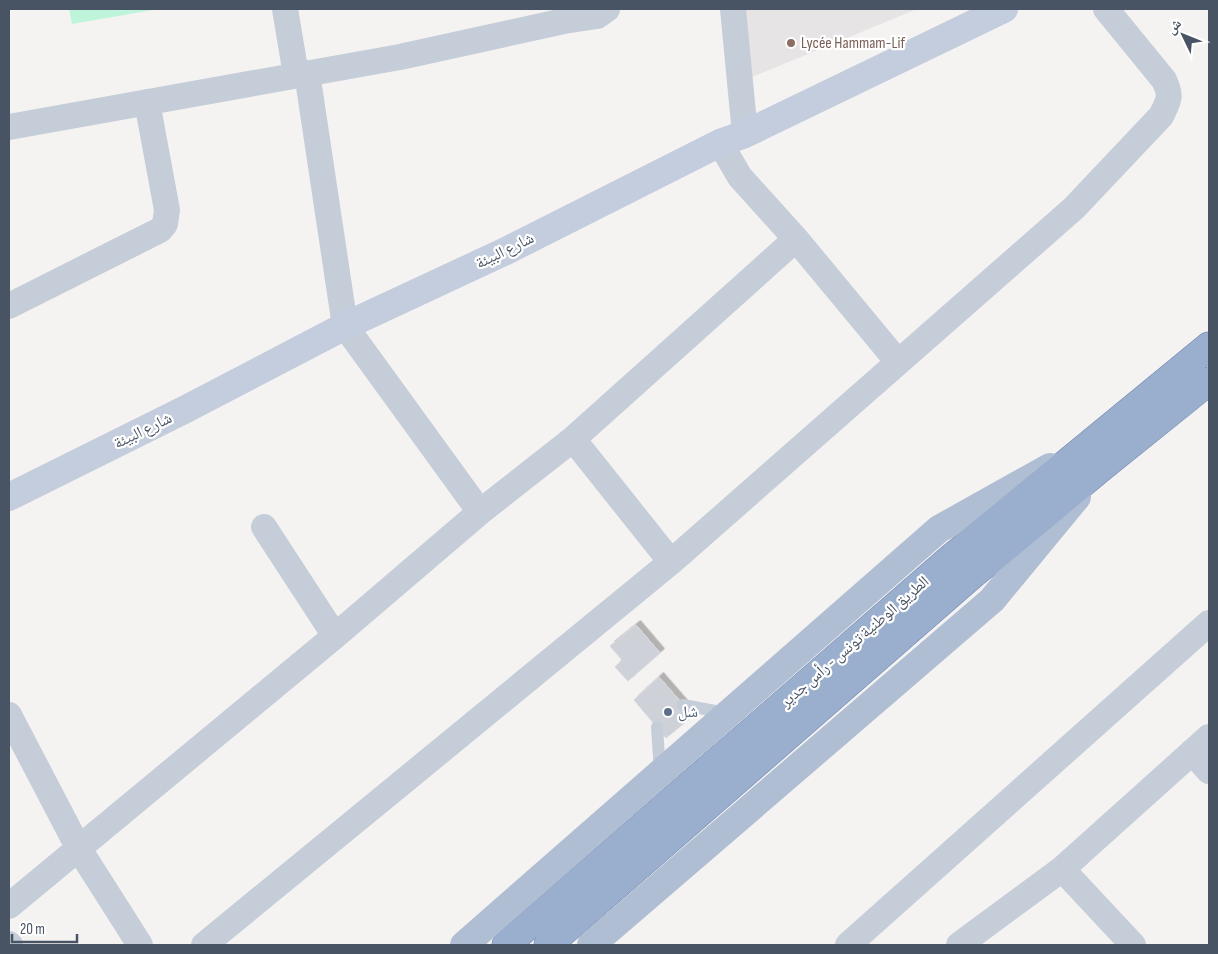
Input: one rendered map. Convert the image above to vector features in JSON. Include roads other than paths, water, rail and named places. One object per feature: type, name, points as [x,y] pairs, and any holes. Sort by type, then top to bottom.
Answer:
[{"type":"highway","name":"الطريق الوطنية تونس - رأس جدير","points":[[548,945],[972,575],[1209,346]]},
{"type":"highway","name":"الطريق الوطنية تونس - رأس جدير","points":[[506,945],[951,558],[1094,457],[1209,381]]},
{"type":"main road","name":"شارع البيئة","points":[[9,497],[186,409],[345,326],[506,251],[720,143],[745,134],[1004,9]]},
{"type":"main road","points":[[464,945],[939,530],[1094,457]]},
{"type":"main road","points":[[591,945],[992,600],[1094,457]]},
{"type":"street","points":[[285,9],[302,74],[345,326],[480,512]]},
{"type":"street","points":[[9,127],[400,57],[564,21],[597,16],[607,9]]},
{"type":"street","points":[[733,9],[745,134]]},
{"type":"street","points":[[204,945],[671,562],[1074,208],[1161,116],[1170,92],[1164,80],[1106,9]]},
{"type":"street","points":[[9,306],[160,230],[165,224],[167,210],[146,102]]},
{"type":"street","points":[[720,143],[740,176],[796,239],[898,362]]},
{"type":"street","points":[[9,906],[335,636],[480,512],[573,439],[796,239]]},
{"type":"street","points":[[573,439],[671,562]]},
{"type":"street","points":[[264,526],[335,636]]},
{"type":"street","points":[[848,945],[1209,623]]},
{"type":"street","points":[[9,715],[79,848],[140,945]]},
{"type":"street","points":[[959,945],[1062,869],[1201,744],[1209,771]]},
{"type":"street","points":[[1062,869],[1134,945]]},
{"type":"lane","points":[[683,705],[729,714]]},
{"type":"lane","points":[[657,728],[660,773]]},
{"type":"place","name":"Lycée Hammam-Lif","points":[[791,43]]},
{"type":"place","name":"شل","points":[[668,712]]}]
